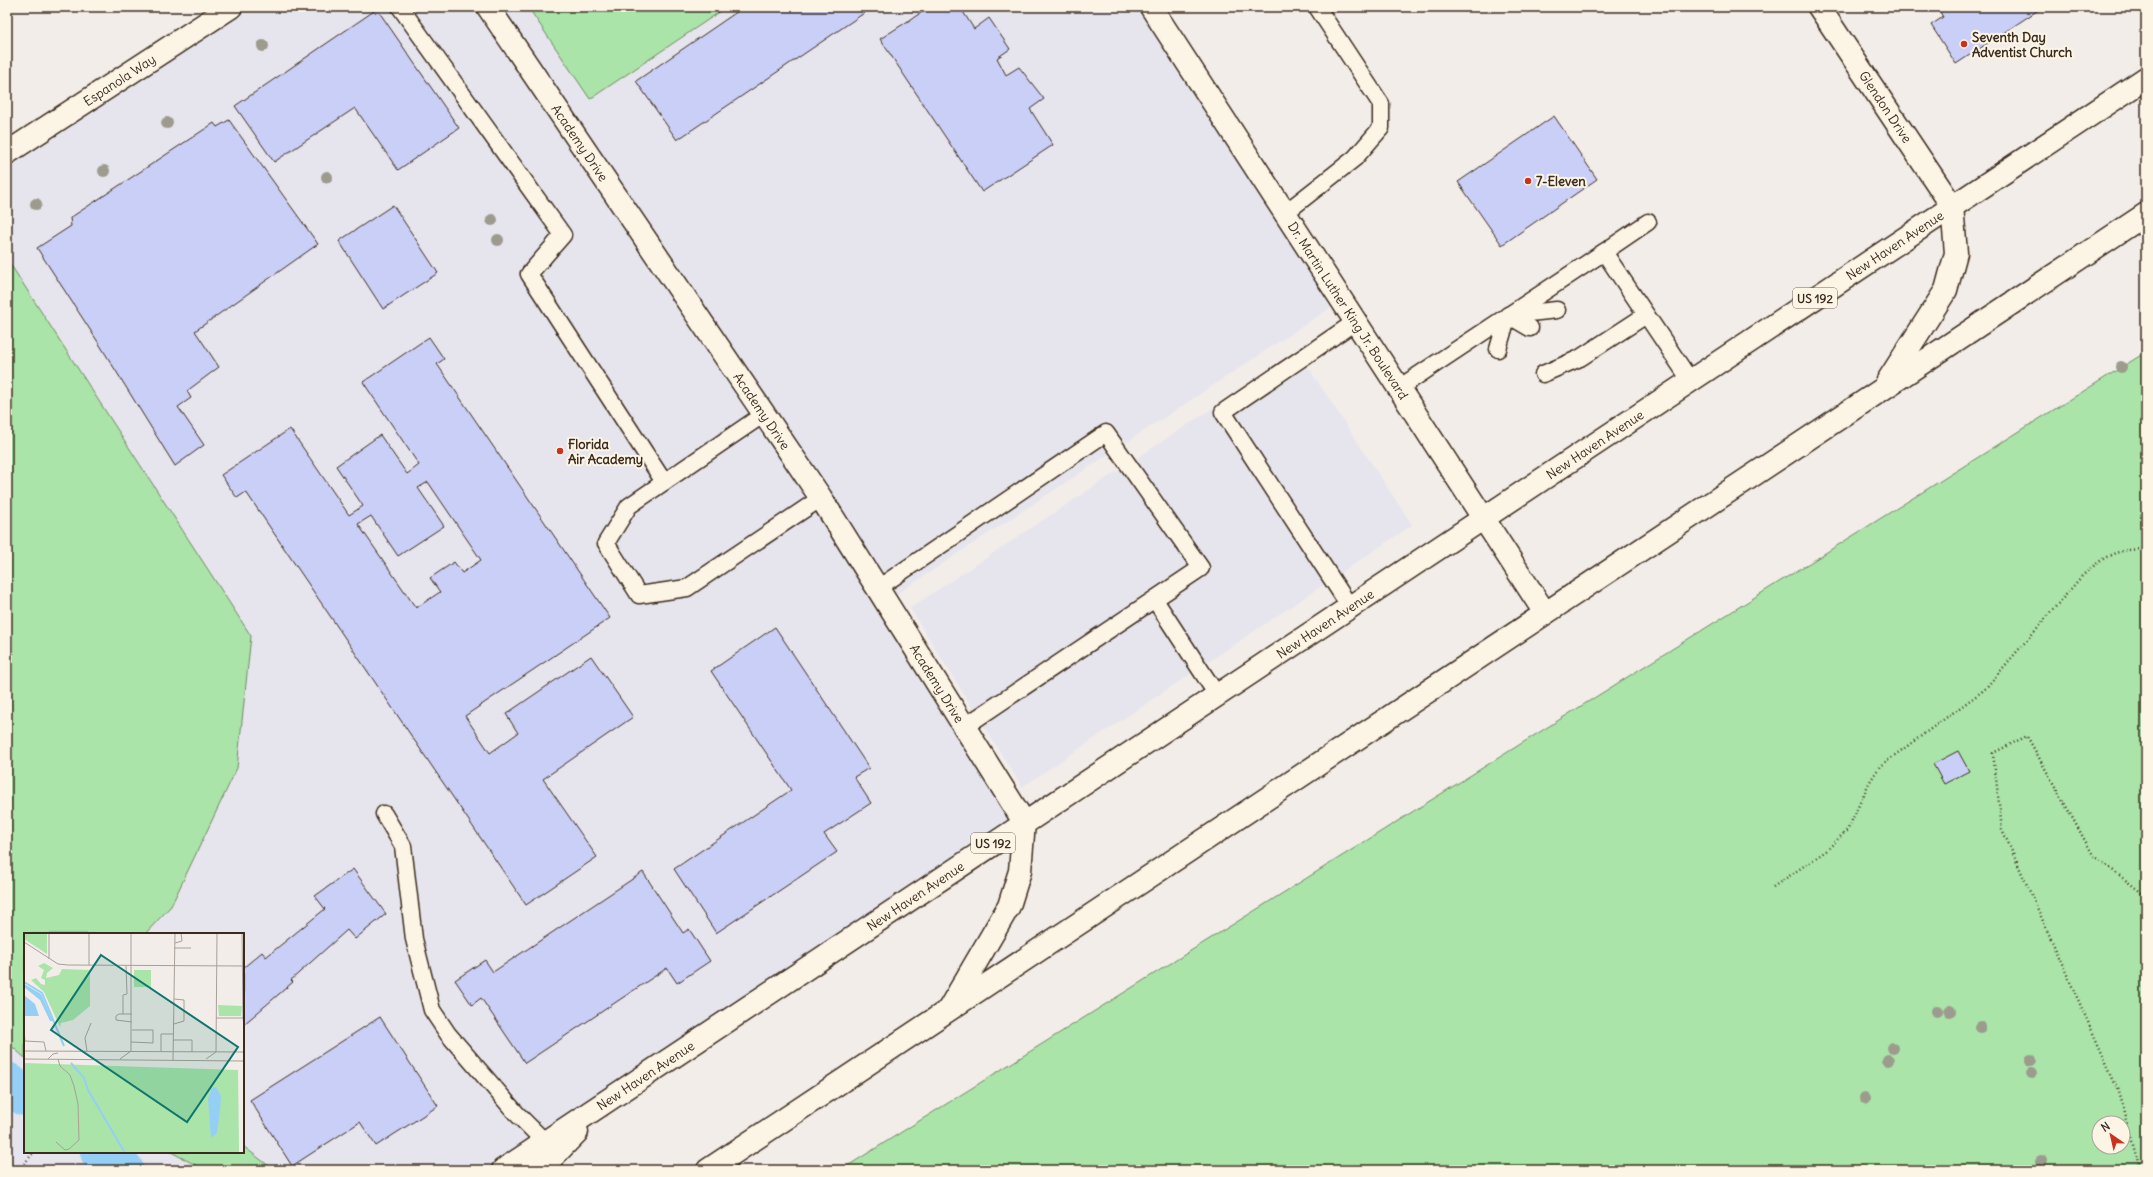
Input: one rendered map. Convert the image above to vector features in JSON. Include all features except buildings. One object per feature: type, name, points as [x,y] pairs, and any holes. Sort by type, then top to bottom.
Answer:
[{"type":"main road","name":"Espanola Way","points":[[7,153],[231,7]]},
{"type":"main road","name":"Academy Drive","points":[[488,7],[822,498],[1024,822]]},
{"type":"main road","name":"Dr. Martin Luther King Jr. Boulevard","points":[[1151,7],[1545,613]]},
{"type":"main road","name":"Glendon Drive","points":[[1819,7],[1952,206]]},
{"type":"main road","name":"New Haven Avenue","points":[[503,1170],[1024,822],[2146,78]]},
{"type":"main road","points":[[1884,388],[1946,290],[1956,253],[1952,206]]},
{"type":"main road","points":[[708,1170],[2146,214]]},
{"type":"main road","points":[[948,1011],[1010,906],[1020,871],[1024,822]]},
{"type":"main road","points":[[540,1170],[606,1102]]},
{"type":"lane","points":[[400,7],[563,235],[529,274],[664,482]]},
{"type":"lane","points":[[1285,213],[1355,158],[1381,128],[1380,104],[1317,7]]},
{"type":"lane","points":[[1399,388],[1648,222]]},
{"type":"lane","points":[[1604,252],[1690,380]]},
{"type":"lane","points":[[1508,315],[1557,310]]},
{"type":"lane","points":[[1508,315],[1530,328]]},
{"type":"lane","points":[[1498,349],[1508,315]]},
{"type":"lane","points":[[1543,374],[1646,315]]},
{"type":"lane","points":[[1350,607],[1223,412],[1355,322]]},
{"type":"lane","points":[[1576,356],[1593,339]]},
{"type":"lane","points":[[764,414],[629,506],[606,543],[639,595],[688,588],[822,498]]},
{"type":"lane","points":[[878,588],[1106,433],[1201,568],[964,727]]},
{"type":"lane","points":[[1155,600],[1217,695]]},
{"type":"lane","points":[[384,814],[403,846],[414,939],[432,1010],[448,1034],[502,1096],[545,1142]]},
{"type":"path","points":[[1773,887],[1826,851],[1848,828],[1869,783],[1880,766],[1984,690],[2082,576],[2100,560],[2112,553],[2127,549],[2146,549]]},
{"type":"path","points":[[2137,1170],[2138,1164],[2117,1087],[2002,829],[1993,753],[2027,736],[2093,855],[2146,896]]},
{"type":"path","points":[[19,1170],[33,1153]]},
{"type":"shaded area","name":"Florida Air Academy","points":[[231,7],[1151,7],[1342,300],[886,601],[1024,822],[503,1170],[7,1170],[7,153]]},
{"type":"shaded area","points":[[1298,352],[1412,525],[1022,787],[910,608]]},
{"type":"green space","points":[[528,7],[727,7],[590,99]]},
{"type":"green space","points":[[7,259],[251,636],[237,768],[171,906],[146,933],[24,933],[24,1057],[7,1042]]},
{"type":"green space","points":[[2146,352],[2146,1170],[841,1170]]},
{"type":"green space","points":[[244,1147],[274,1170],[205,1170],[173,1153],[244,1153]]},
{"type":"waterway","points":[[7,1082],[24,1095]]},
{"type":"waterway","points":[[101,1153],[124,1170]]},
{"type":"place","name":"Seventh Day Adventist Church","points":[[1964,44]]},
{"type":"place","name":"7-Eleven","points":[[1528,181]]},
{"type":"place","name":"Florida Air Academy","points":[[560,451]]}]
